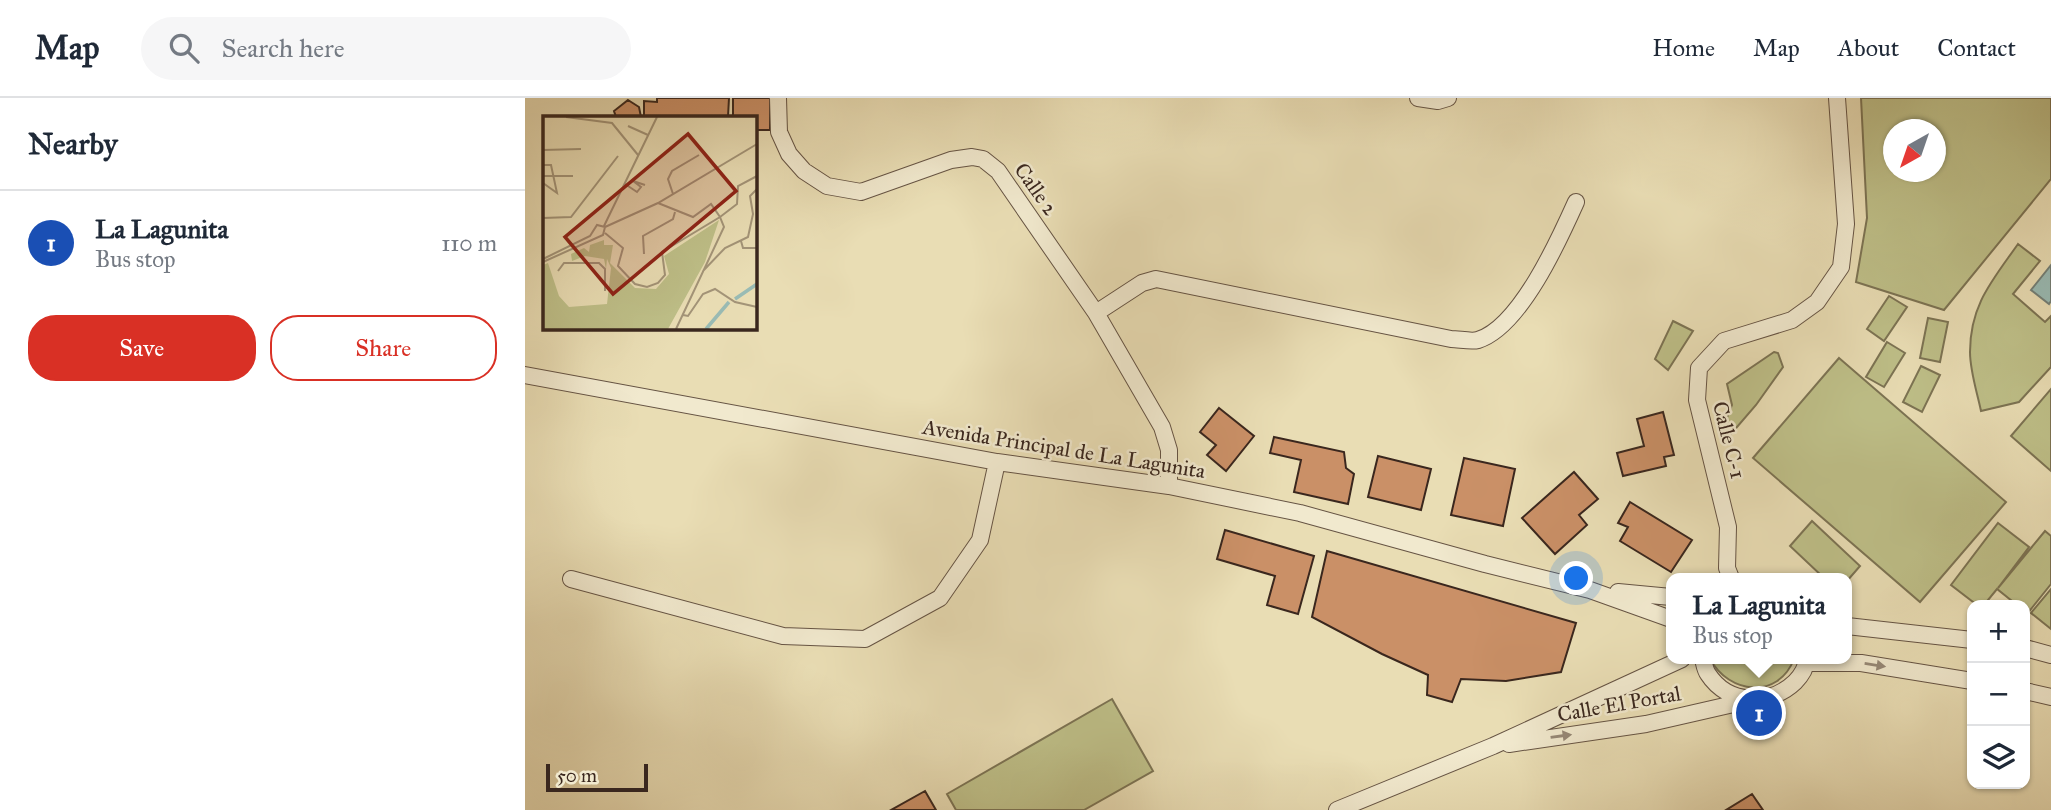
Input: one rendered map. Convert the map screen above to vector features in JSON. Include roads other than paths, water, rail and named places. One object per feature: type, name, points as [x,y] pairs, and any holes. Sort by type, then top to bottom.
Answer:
[{"type":"street","name":"Calle 2","points":[[778,98],[779,132],[789,154],[804,172],[827,186],[861,192],[951,160],[972,157],[983,159],[998,170],[1096,313],[1162,427],[1169,450],[1169,486]]},
{"type":"street","points":[[1418,98],[1438,101],[1448,98]]},
{"type":"street","name":"Calle C-1","points":[[1729,573],[1728,527],[1697,400],[1699,368],[1724,341],[1792,320],[1817,302],[1841,267],[1846,224],[1837,98]]},
{"type":"street","points":[[1096,313],[1142,283],[1156,279],[1451,339],[1477,340],[1506,324],[1553,254],[1576,202]]},
{"type":"street","name":"Avenida Principal de La Lagunita","points":[[525,375],[997,462],[1169,486],[1300,513],[1590,590],[1666,617]]},
{"type":"street","points":[[571,579],[783,636],[865,639],[940,598],[980,540],[997,462]]},
{"type":"street","name":"Avenida Principal de La Lagunita","points":[[1590,590],[1666,597]]},
{"type":"street","points":[[1852,627],[1967,639]]},
{"type":"street","points":[[2030,649],[2051,655]]},
{"type":"street","points":[[1852,663],[1967,680]]},
{"type":"street","name":"Calle El Portal","points":[[1337,810],[1493,746],[1671,664]]},
{"type":"street","points":[[1705,664],[1708,674],[1726,692],[1751,700],[1771,698],[1786,690],[1799,678],[1806,664]]},
{"type":"street","points":[[2030,692],[2051,697]]},
{"type":"street","name":"Calle El Portal","points":[[1493,746],[1646,724],[1751,700]]},
{"type":"water","points":[[2051,265],[2051,301],[2049,304],[2031,290]]},
{"type":"place","name":"La Lagunita","points":[[1759,713]]}]
